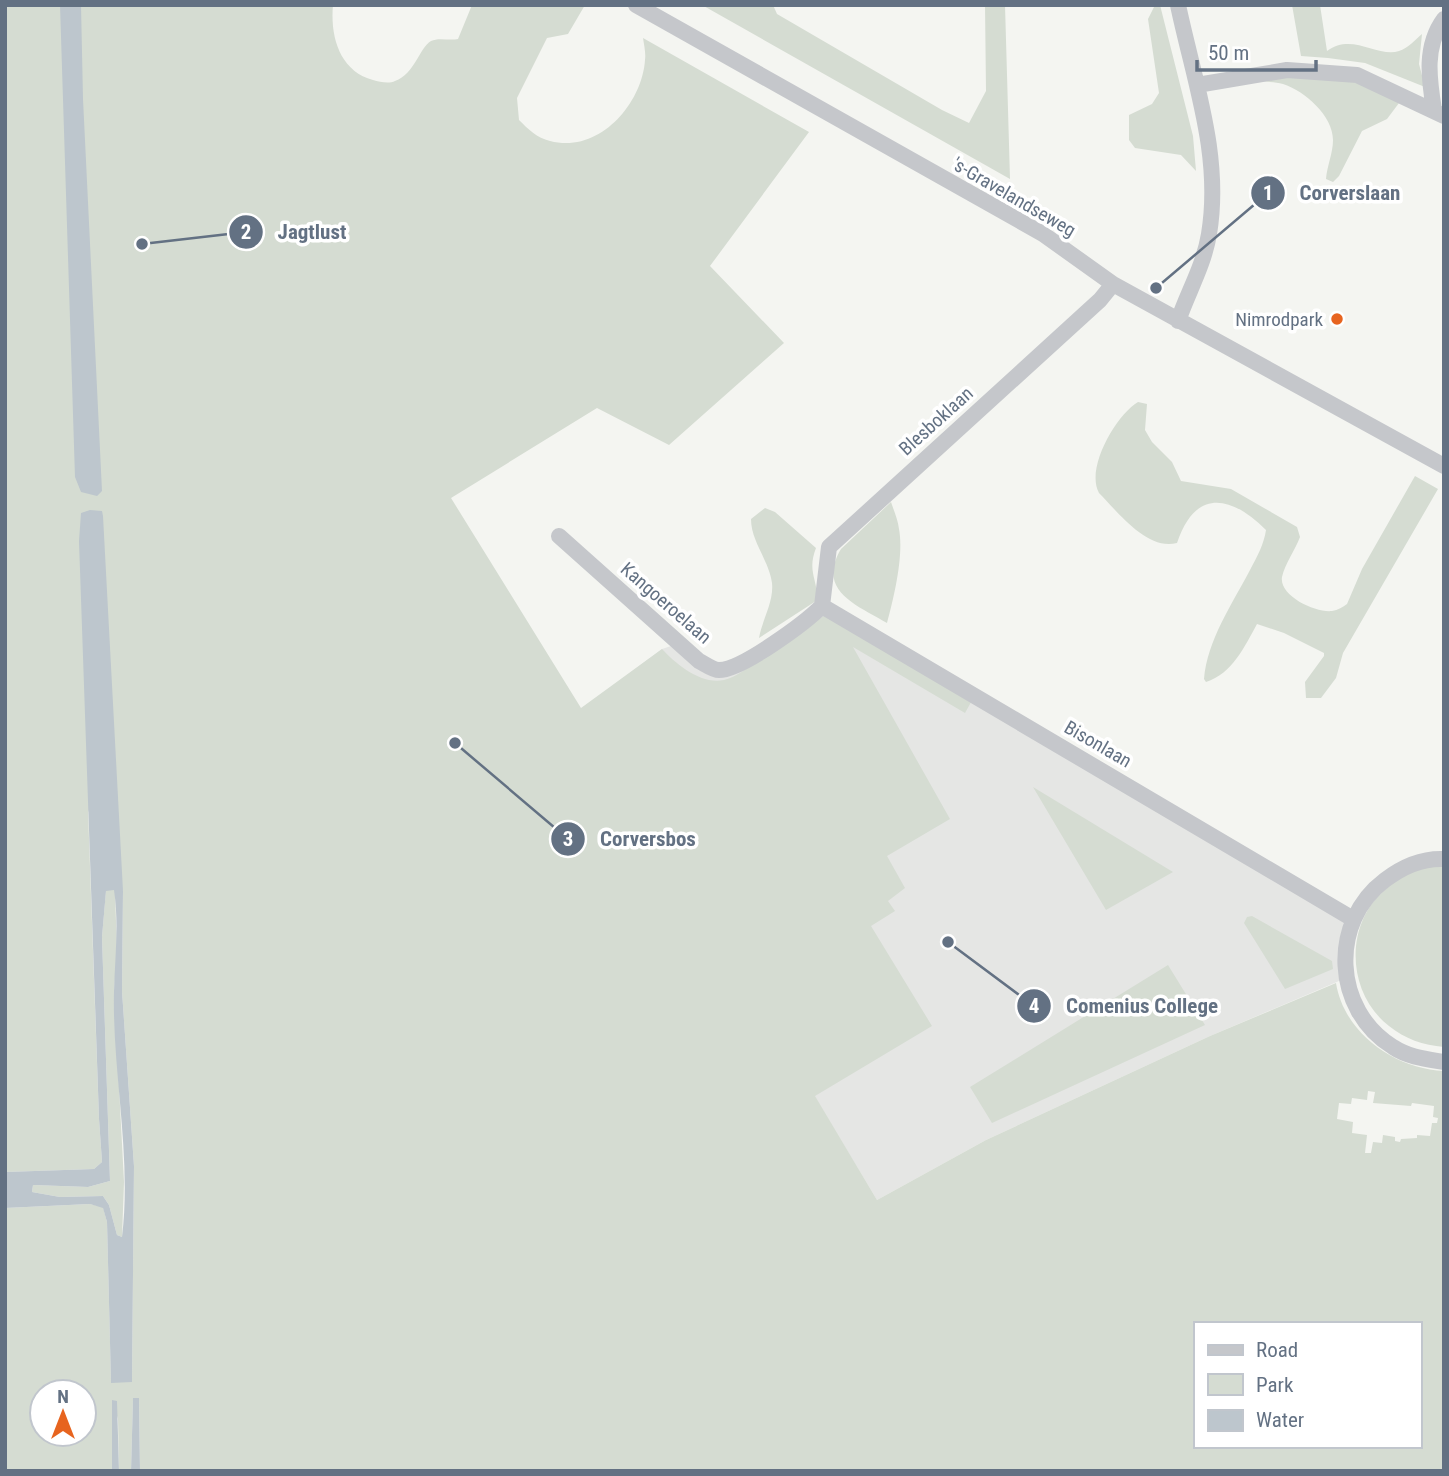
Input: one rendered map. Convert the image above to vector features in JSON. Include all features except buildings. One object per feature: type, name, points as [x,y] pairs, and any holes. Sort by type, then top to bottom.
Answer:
[{"type":"street","name":"'s-Gravelandseweg","points":[[636,5],[1043,234],[1113,284],[1444,466]]},
{"type":"street","points":[[1178,5],[1210,146],[1212,191],[1209,236],[1178,321]]},
{"type":"street","points":[[1439,113],[1428,70],[1436,30],[1444,19]]},
{"type":"street","points":[[1197,85],[1287,70],[1357,75],[1439,113]]},
{"type":"street","name":"Blesboklaan","points":[[822,606],[829,547],[1100,300],[1113,284]]},
{"type":"street","name":"Kangoeroelaan","points":[[559,536],[699,661],[717,670],[736,667],[808,620],[822,606]]},
{"type":"street","name":"Bisonlaan","points":[[822,606],[1353,919]]},
{"type":"street","points":[[1444,859],[1432,858],[1399,869],[1372,890],[1353,919],[1344,955],[1346,978],[1355,1005],[1371,1029],[1393,1047],[1419,1058],[1444,1062]]},
{"type":"shaded area","points":[[822,606],[1353,919],[1346,978],[1210,1036],[986,1140],[877,1200],[581,709],[662,649],[680,643],[717,670]]},
{"type":"green space","points":[[5,5],[333,5],[333,29],[345,61],[362,76],[387,83],[402,78],[431,41],[458,39],[472,5],[585,5],[568,34],[547,38],[517,98],[519,120],[545,140],[568,143],[585,140],[601,133],[615,122],[636,93],[642,77],[645,57],[643,38],[809,132],[710,266],[784,343],[669,445],[597,408],[451,498],[581,708],[662,649],[682,667],[698,676],[715,681],[724,680],[743,671],[825,615],[975,695],[965,713],[853,647],[950,819],[887,856],[905,888],[888,901],[895,911],[871,926],[932,1026],[815,1096],[877,1200],[986,1140],[1210,1036],[1336,983],[1349,1018],[1375,1045],[1408,1063],[1444,1071],[1444,1471],[140,1471],[139,1399],[133,1399],[131,1471],[119,1471],[118,1419],[112,1400],[112,1471],[5,1471],[5,1208],[90,1204],[103,1207],[107,1222],[111,1382],[132,1381],[134,1166],[122,991],[123,891],[88,810],[102,1162],[94,1169],[5,1172]],"holes":[[[1368,1091],[1375,1092],[1373,1103],[1434,1106],[1433,1117],[1438,1118],[1437,1123],[1432,1123],[1430,1136],[1417,1135],[1417,1138],[1401,1139],[1400,1142],[1395,1141],[1395,1137],[1383,1135],[1382,1143],[1373,1142],[1371,1153],[1365,1153],[1367,1135],[1352,1133],[1353,1122],[1337,1119],[1339,1103],[1351,1104],[1352,1098],[1367,1100]]]},
{"type":"green space","points":[[702,5],[773,5],[777,14],[969,123],[986,91],[985,5],[1005,5],[1010,179]]},
{"type":"green space","points":[[1155,5],[1160,5],[1193,136],[1196,171],[1181,155],[1135,148],[1129,140],[1129,115],[1152,104],[1159,93],[1148,19]]},
{"type":"green space","points":[[1292,5],[1320,5],[1327,51],[1336,46],[1355,44],[1382,51],[1399,51],[1422,34],[1419,64],[1425,87],[1365,63],[1301,56]]},
{"type":"green space","points":[[1299,75],[1353,81],[1402,99],[1387,119],[1362,131],[1339,176],[1333,182],[1326,179],[1333,140],[1332,131],[1323,114],[1308,98],[1291,87],[1261,81]]},
{"type":"green space","points":[[1138,402],[1147,404],[1145,430],[1152,442],[1172,462],[1181,481],[1231,489],[1297,527],[1300,537],[1283,572],[1283,584],[1292,597],[1317,609],[1332,611],[1347,604],[1362,569],[1415,476],[1438,489],[1343,653],[1336,678],[1321,698],[1306,698],[1305,682],[1324,653],[1284,633],[1257,624],[1230,666],[1215,678],[1206,682],[1204,679],[1215,637],[1258,555],[1266,530],[1239,509],[1215,503],[1193,513],[1177,543],[1155,541],[1144,536],[1124,519],[1099,493],[1096,470],[1113,429]]},
{"type":"green space","points":[[891,502],[898,526],[900,551],[887,623],[843,595],[833,576],[841,549]]},
{"type":"green space","points":[[765,508],[775,512],[816,548],[812,564],[817,594],[816,601],[759,638],[771,597],[772,583],[754,535],[751,519]]},
{"type":"green space","points":[[1033,787],[1173,872],[1106,910]]},
{"type":"green space","points":[[1444,863],[1444,1047],[1408,1038],[1395,1031],[1375,1012],[1364,995],[1356,958],[1357,939],[1372,903],[1404,873]]},
{"type":"green space","points":[[106,890],[115,890],[117,952],[114,991],[124,1182],[122,1237],[117,1235],[109,1205],[103,1196],[60,1197],[32,1192],[33,1185],[88,1187],[110,1181],[102,937]]},
{"type":"green space","points":[[1252,916],[1332,961],[1333,969],[1285,989],[1244,923],[1247,917]]},
{"type":"green space","points":[[1168,965],[1205,1025],[992,1123],[970,1087]]},
{"type":"water","points":[[60,5],[81,5],[102,491],[97,496],[81,492],[75,477]]},
{"type":"water","points":[[90,510],[102,511],[103,516],[123,891],[122,991],[134,1166],[132,1382],[111,1383],[107,1222],[103,1208],[90,1204],[5,1208],[5,1172],[94,1169],[102,1162],[79,541],[81,513]],"holes":[[[114,890],[114,1022],[125,1176],[122,1237],[117,1235],[109,1205],[103,1196],[60,1197],[32,1192],[33,1185],[88,1187],[110,1181],[102,937],[106,891]]]},
{"type":"water","points":[[133,1398],[139,1398],[140,1471],[131,1471]]},
{"type":"water","points":[[112,1400],[117,1401],[119,1471],[112,1471]]},
{"type":"place","name":"Jagtlust","points":[[142,244]]},
{"type":"place","name":"Corverslaan","points":[[1156,288]]},
{"type":"place","name":"Nimrodpark","points":[[1337,319]]},
{"type":"place","name":"Corversbos","points":[[455,743]]},
{"type":"place","name":"Comenius College","points":[[948,942]]}]
